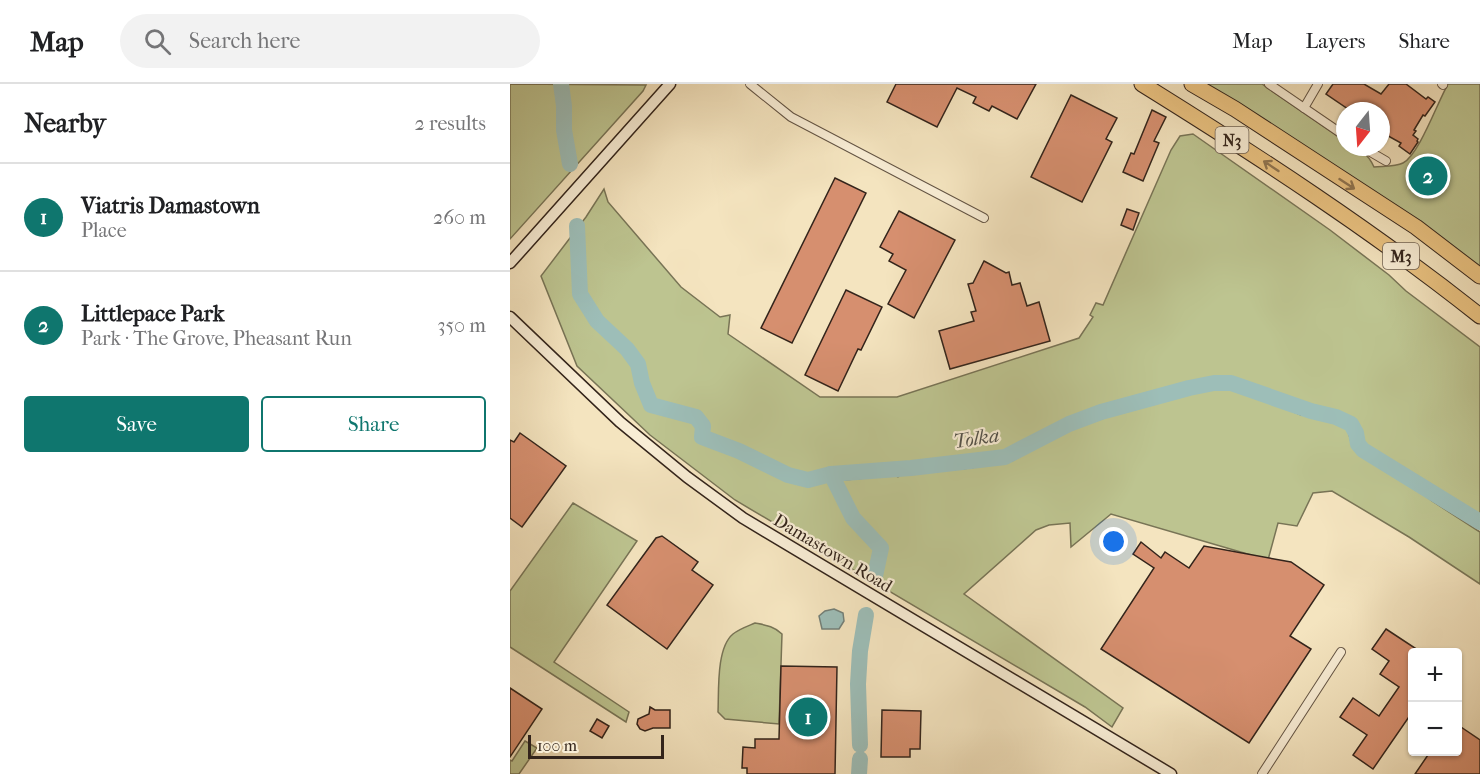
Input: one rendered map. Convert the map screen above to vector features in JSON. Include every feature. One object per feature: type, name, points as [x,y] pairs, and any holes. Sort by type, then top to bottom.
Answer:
[{"type":"highway","name":"N3","points":[[1142,84],[1320,199]]},
{"type":"highway","name":"N3","points":[[1192,84],[1235,109],[1368,197]]},
{"type":"highway","name":"M3","points":[[1368,197],[1480,282]]},
{"type":"highway","points":[[1368,197],[1416,228],[1480,276]]},
{"type":"highway","name":"M3","points":[[1320,199],[1480,316]]},
{"type":"highway","points":[[1320,199],[1480,323]]},
{"type":"street","points":[[510,263],[670,84]]},
{"type":"street","points":[[750,84],[791,117],[984,218]]},
{"type":"street","points":[[1269,84],[1336,130]]},
{"type":"street","points":[[1304,108],[1318,84]]},
{"type":"street","points":[[1377,156],[1386,161]]},
{"type":"street","name":"Damastown Road","points":[[510,317],[620,422],[658,454],[743,518],[1170,774]]},
{"type":"street","points":[[1262,774],[1341,652]]},
{"type":"green space","points":[[510,84],[646,85],[510,239]]},
{"type":"green space","points":[[1206,84],[1262,84],[1336,135],[1336,156],[1367,156],[1374,167],[1396,165],[1409,158],[1422,139],[1448,84],[1480,84],[1480,272],[1413,223],[1402,209],[1374,195]]},
{"type":"green space","points":[[1193,134],[1330,230],[1480,347],[1480,518],[1373,453],[1362,442],[1357,430],[1348,420],[1298,405],[1236,379],[1165,389],[1049,429],[1004,455],[802,476],[788,473],[746,452],[793,483],[970,468],[1012,461],[1057,434],[1145,404],[1218,387],[1234,387],[1301,415],[1333,418],[1342,423],[1348,430],[1351,442],[1370,460],[1409,483],[1480,532],[1480,584],[1409,537],[1332,491],[1313,493],[1297,526],[1278,523],[1268,560],[1111,514],[1071,547],[1070,523],[1049,525],[1036,530],[964,594],[1123,708],[1112,727],[1085,707],[735,500],[650,435],[577,366],[541,276],[586,217],[604,189],[608,202],[681,287],[720,317],[730,315],[728,334],[820,397],[897,397],[1079,338],[1093,317],[1090,315],[1096,303],[1103,305],[1171,150],[1180,136]]},
{"type":"green space","points":[[573,503],[637,541],[554,662],[629,712],[626,722],[510,647],[510,591]]},
{"type":"green space","points":[[755,623],[766,625],[782,634],[779,724],[725,719],[718,712],[721,659],[724,649],[733,634]]},
{"type":"green space","points":[[525,741],[537,748],[519,774],[510,774],[510,760],[512,761]]},
{"type":"water","points":[[834,609],[843,613],[844,621],[839,629],[822,629],[819,616],[825,611]]},
{"type":"building","points":[[896,84],[1036,84],[1017,119],[992,106],[989,111],[973,103],[976,97],[957,88],[937,127],[887,102]]},
{"type":"building","points":[[1333,84],[1364,84],[1381,94],[1389,84],[1406,84],[1426,99],[1428,97],[1435,102],[1425,116],[1423,115],[1414,130],[1416,131],[1413,135],[1418,142],[1410,154],[1399,146],[1401,143],[1390,137],[1390,102],[1338,102],[1326,94]]},
{"type":"building","points":[[1071,95],[1117,118],[1106,139],[1112,142],[1082,202],[1031,177]]},
{"type":"building","points":[[1152,110],[1166,117],[1154,141],[1159,143],[1143,181],[1123,172],[1131,153],[1134,154]]},
{"type":"building","points":[[835,178],[866,193],[792,343],[761,328]]},
{"type":"building","points":[[1127,209],[1139,213],[1133,230],[1121,225]]},
{"type":"building","points":[[899,211],[955,240],[914,318],[888,304],[906,270],[889,261],[893,254],[880,247]]},
{"type":"building","points":[[984,261],[1006,273],[1009,272],[1012,285],[1020,283],[1027,306],[1039,302],[1050,341],[950,369],[939,331],[974,321],[971,312],[976,311],[968,284],[973,283]]},
{"type":"building","points":[[846,290],[882,307],[838,391],[805,375]]},
{"type":"building","points":[[520,433],[566,466],[522,527],[510,518],[510,440],[514,442]]},
{"type":"building","points":[[662,536],[698,562],[692,570],[713,585],[667,649],[607,605],[656,538]]},
{"type":"building","points":[[1141,542],[1161,558],[1165,552],[1189,568],[1204,546],[1291,562],[1324,585],[1290,636],[1311,649],[1249,743],[1101,649],[1154,568],[1133,554]]},
{"type":"building","points":[[1386,629],[1415,648],[1408,648],[1408,718],[1373,769],[1353,755],[1367,735],[1340,717],[1353,698],[1379,716],[1399,687],[1380,674],[1389,661],[1372,649]]},
{"type":"building","points":[[781,666],[837,667],[835,774],[747,774],[747,768],[742,768],[743,747],[755,748],[755,739],[779,739]]},
{"type":"building","points":[[510,688],[542,709],[510,757]]},
{"type":"building","points":[[650,707],[655,710],[670,710],[670,728],[653,728],[645,731],[640,729],[637,724],[638,719],[649,714]]},
{"type":"building","points":[[882,710],[921,711],[920,749],[910,749],[910,757],[881,757]]},
{"type":"building","points":[[597,719],[609,726],[602,738],[590,731]]},
{"type":"building","points":[[1462,728],[1480,740],[1480,774],[1415,774],[1427,756],[1462,756]]},
{"type":"waterway","name":"Tolka","points":[[561,84],[564,130],[570,164]]},
{"type":"waterway","name":"Tolka","points":[[577,226],[580,294],[597,321],[627,349],[638,364],[642,383],[651,405],[696,417],[703,426],[702,437],[739,451],[788,475],[808,480],[831,474],[911,468],[1005,457],[1069,424],[1101,412],[1189,388],[1214,383],[1231,383],[1351,424],[1358,444],[1363,450],[1480,522]]},
{"type":"waterway","name":"Tolka","points":[[897,469],[898,476]]},
{"type":"waterway","points":[[831,474],[853,518],[881,548],[875,576]]},
{"type":"waterway","points":[[860,745],[858,684],[860,651],[866,615]]},
{"type":"waterway","points":[[859,774],[860,759]]},
{"type":"place","name":"Littlepace Park","points":[[1428,176]]},
{"type":"place","name":"Viatris Damastown","points":[[808,717]]}]
